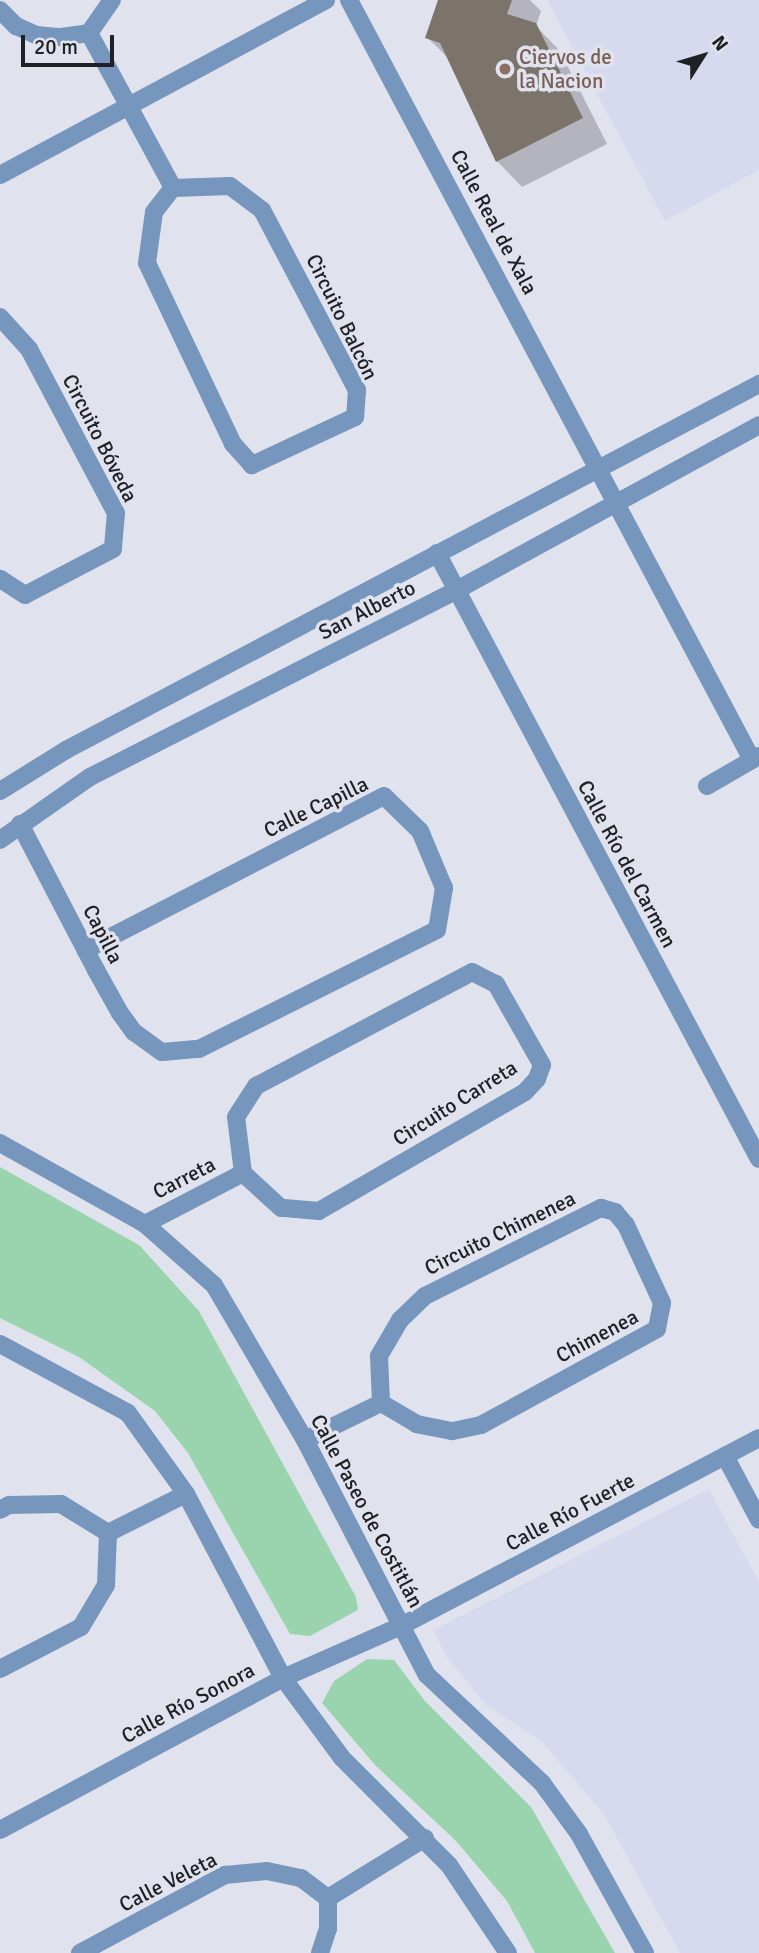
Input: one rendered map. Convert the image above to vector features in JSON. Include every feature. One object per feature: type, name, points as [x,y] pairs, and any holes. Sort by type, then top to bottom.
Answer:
[{"type":"street","points":[[89,33],[112,0]]},
{"type":"street","points":[[0,175],[326,0]]},
{"type":"street","name":"Calle Real de Xala","points":[[349,0],[755,758]]},
{"type":"street","points":[[0,10],[16,26],[36,35],[89,33]]},
{"type":"street","points":[[89,33],[173,187]]},
{"type":"street","name":"Circuito Balcón","points":[[230,186],[262,210],[357,390],[355,417],[252,465],[233,444],[147,263],[153,212],[173,187],[230,186]]},
{"type":"street","name":"Circuito Bóveda","points":[[0,317],[29,349],[116,513],[113,549],[25,594],[0,579]]},
{"type":"street","name":"San Alberto","points":[[0,792],[66,750],[598,466],[759,384]]},
{"type":"street","name":"San Alberto","points":[[0,840],[90,777],[455,591],[759,425]]},
{"type":"street","name":"Calle Río del Carmen","points":[[437,553],[759,1158]]},
{"type":"street","points":[[707,786],[755,758]]},
{"type":"street","name":"Calle Capilla","points":[[85,950],[384,796],[420,831],[444,888],[437,930],[199,1049],[162,1052]]},
{"type":"street","name":"Capilla","points":[[20,824],[85,950],[134,1032],[162,1052]]},
{"type":"street","name":"Circuito Carreta","points":[[472,972],[496,984],[542,1065],[537,1079],[525,1092],[319,1211],[281,1208],[243,1173],[236,1117],[256,1086],[472,972]]},
{"type":"street","name":"Calle Paseo de Costitlán","points":[[0,1143],[145,1224],[214,1285],[305,1440],[427,1675],[542,1783],[579,1834],[645,1953]]},
{"type":"street","name":"Carreta","points":[[145,1224],[243,1173]]},
{"type":"street","name":"Circuito Chimenea","points":[[382,1403],[379,1356],[400,1320],[425,1296],[601,1208],[615,1212]]},
{"type":"street","name":"Chimenea","points":[[382,1403],[417,1424],[452,1431],[481,1425],[657,1329],[662,1303],[626,1225],[615,1212]]},
{"type":"street","points":[[0,1344],[128,1413],[186,1494],[283,1678],[342,1758],[425,1838],[486,1917],[508,1953]]},
{"type":"street","points":[[305,1440],[382,1403]]},
{"type":"street","name":"Calle Río Fuerte","points":[[401,1626],[759,1438]]},
{"type":"street","points":[[725,1456],[759,1520]]},
{"type":"street","points":[[108,1533],[186,1494]]},
{"type":"street","points":[[0,1510],[9,1505],[61,1504],[108,1533]]},
{"type":"street","points":[[0,1669],[81,1627],[106,1586],[108,1533]]},
{"type":"street","name":"Calle Río Sonora","points":[[0,1830],[283,1678],[401,1626]]},
{"type":"street","points":[[320,1953],[328,1930],[328,1898],[425,1838]]},
{"type":"street","name":"Calle Veleta","points":[[80,1953],[225,1875],[267,1871],[300,1878],[328,1898]]},
{"type":"shaded area","points":[[547,0],[759,0],[759,170],[665,221]]},
{"type":"shaded area","points":[[709,1489],[759,1582],[759,1953],[680,1953],[604,1814],[542,1742],[487,1706],[447,1657],[433,1630]]},
{"type":"green space","points":[[0,1167],[139,1245],[199,1311],[356,1597],[358,1610],[310,1636],[290,1634],[188,1453],[155,1411],[79,1357],[0,1318]]},
{"type":"green space","points":[[367,1659],[394,1660],[425,1701],[531,1807],[615,1953],[535,1953],[507,1901],[456,1841],[375,1765],[322,1703],[334,1681]]},
{"type":"building","name":"Ciervos de la Nacion","points":[[438,0],[512,0],[507,14],[536,23],[583,118],[496,162],[440,43],[425,38]]},
{"type":"place","name":"Ciervos de la Nacion","points":[[505,69]]}]
